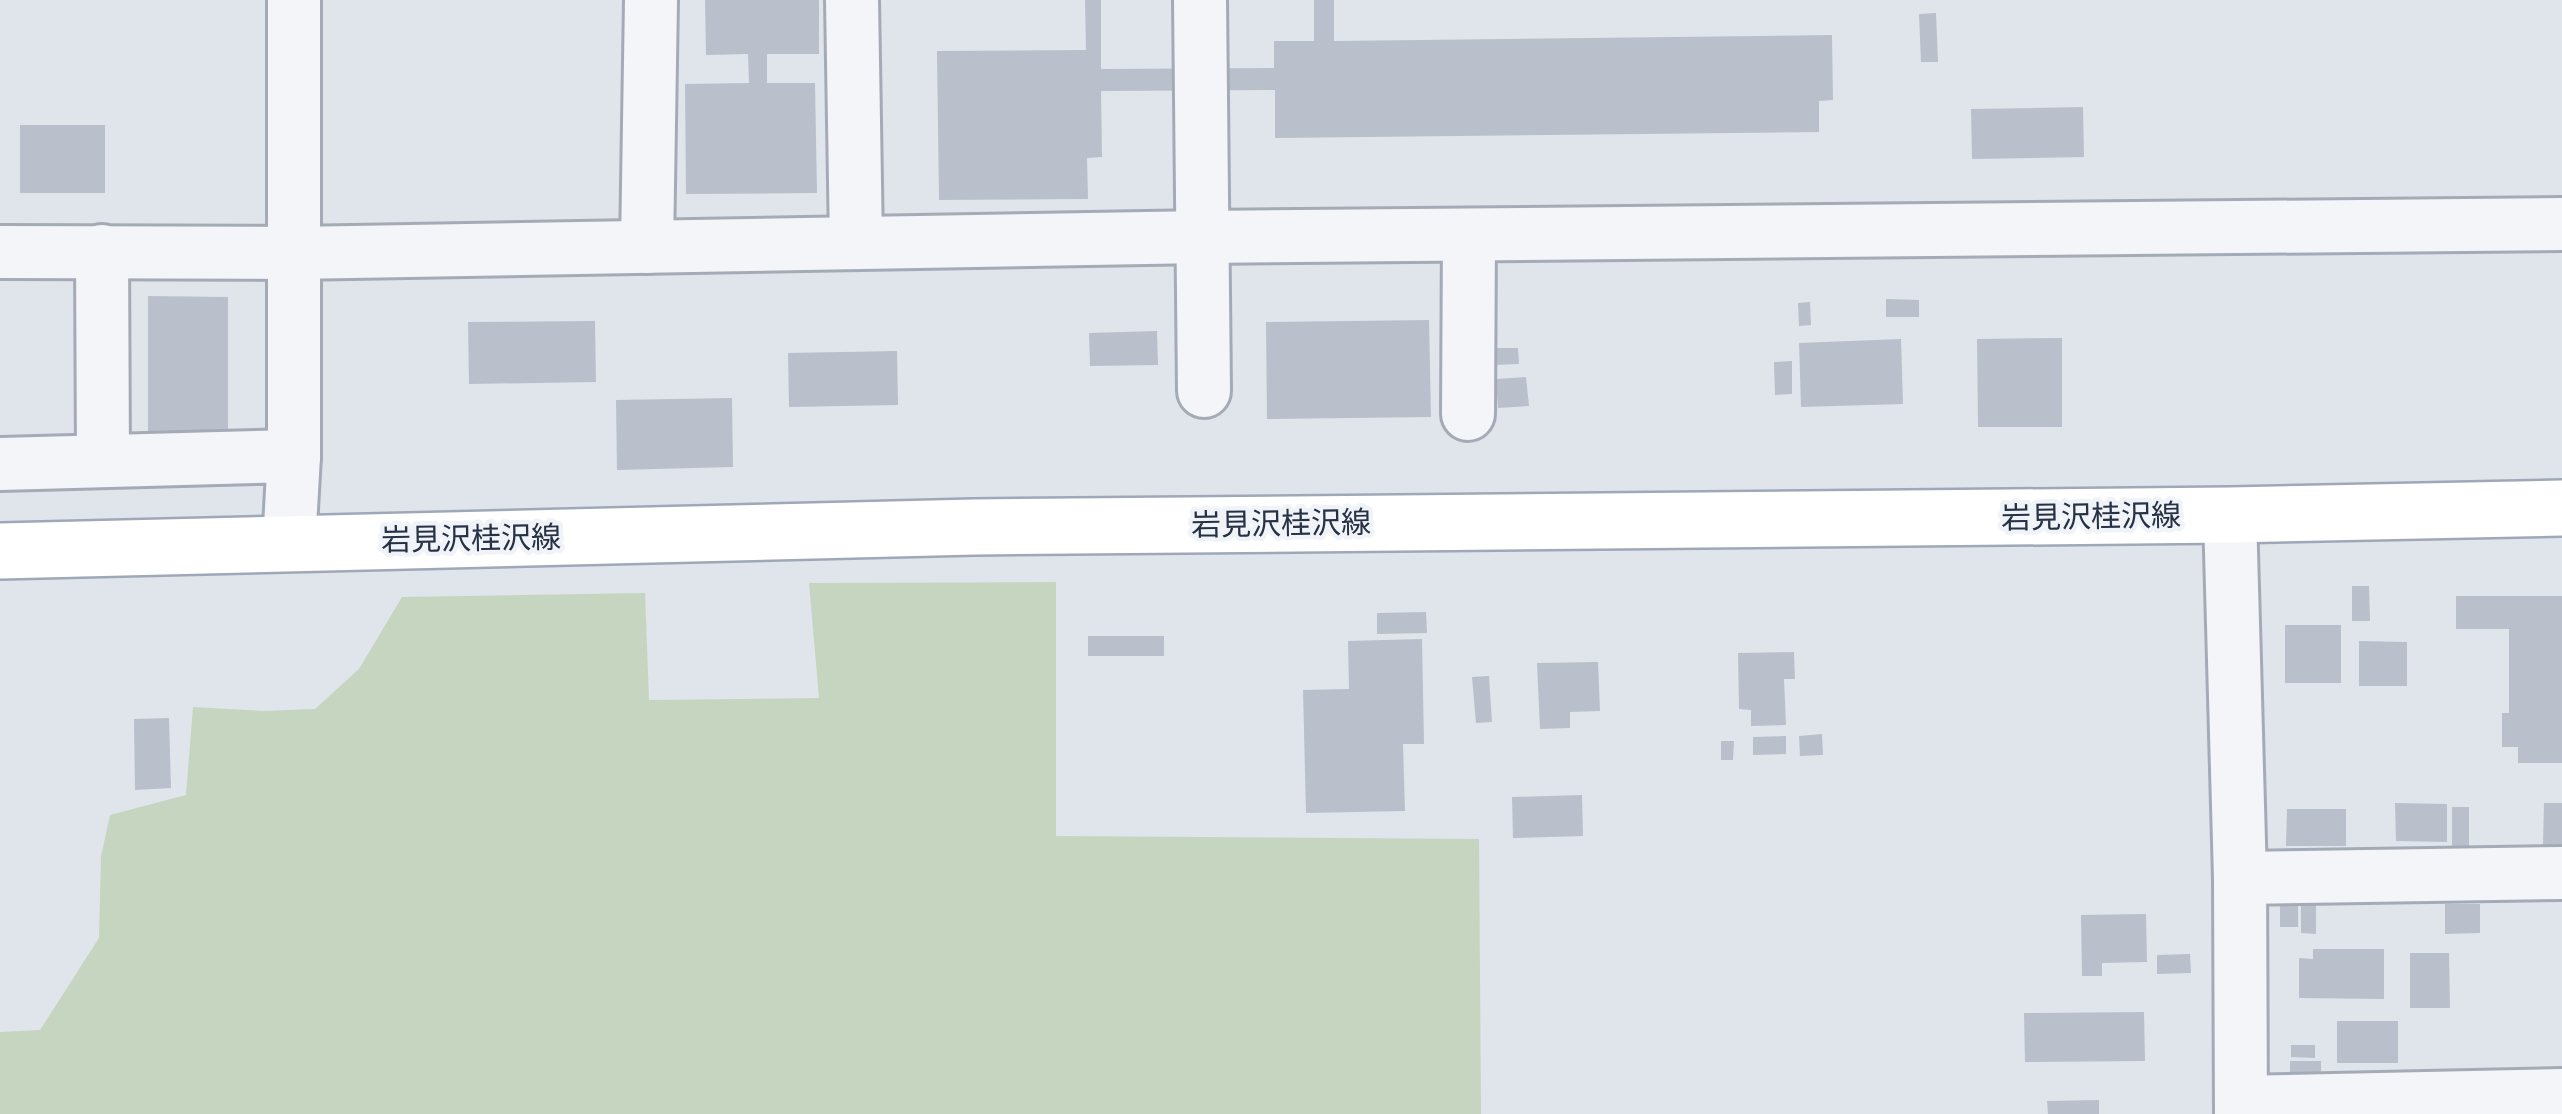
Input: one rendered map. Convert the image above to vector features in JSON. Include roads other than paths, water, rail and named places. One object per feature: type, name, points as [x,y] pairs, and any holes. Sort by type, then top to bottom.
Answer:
[{"type":"main road","name":"岩見沢桂沢線","points":[[0,551],[974,527],[2230,515],[2562,508]]},
{"type":"street","points":[[289,544],[294,456],[294,0]]},
{"type":"street","points":[[646,246],[651,0]]},
{"type":"street","points":[[852,0],[856,243]]},
{"type":"street","points":[[1200,0],[1204,390]]},
{"type":"street","points":[[0,252],[294,252],[1204,237],[2562,224]]},
{"type":"street","points":[[1468,414],[1469,235]]},
{"type":"street","points":[[102,252],[103,462]]},
{"type":"street","points":[[0,464],[294,456]]},
{"type":"street","points":[[2230,515],[2240,878],[2241,1108],[2562,1095]]},
{"type":"street","points":[[2240,878],[2562,874]]}]
